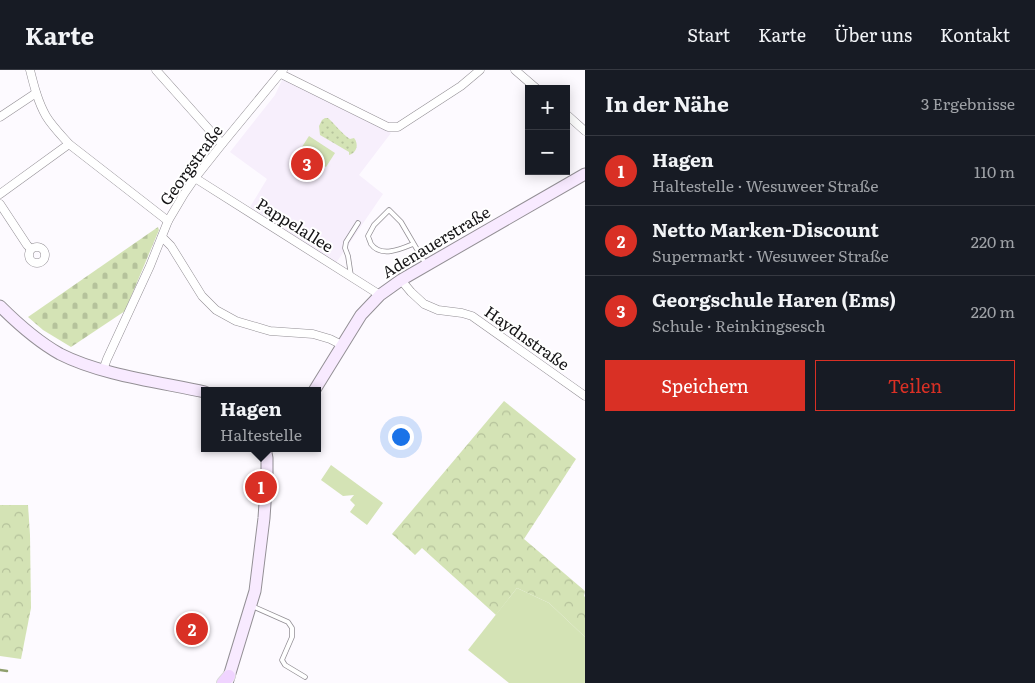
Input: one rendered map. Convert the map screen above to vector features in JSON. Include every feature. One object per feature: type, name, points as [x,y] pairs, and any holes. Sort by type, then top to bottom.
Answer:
[{"type":"main road","name":"Adenauerstraße","points":[[316,387],[361,316],[380,295],[426,265],[585,174]]},
{"type":"main road","points":[[0,306],[18,324],[60,354],[104,370],[201,391]]},
{"type":"main road","points":[[226,681],[255,591],[264,518],[267,473],[266,452]]},
{"type":"street","points":[[30,70],[36,93],[45,114],[51,124],[69,144],[168,221]]},
{"type":"street","points":[[156,70],[222,144]]},
{"type":"street","points":[[282,72],[388,127],[398,127],[461,86],[480,70]]},
{"type":"street","points":[[515,70],[532,85]]},
{"type":"street","name":"Georgstraße","points":[[104,370],[107,359],[150,266],[168,221],[195,178],[282,72]]},
{"type":"street","points":[[0,117],[36,93]]},
{"type":"street","points":[[570,117],[585,130]]},
{"type":"street","points":[[0,194],[69,144]]},
{"type":"street","name":"Pappelallee","points":[[195,178],[380,295]]},
{"type":"street","points":[[0,204],[31,250]]},
{"type":"street","points":[[162,237],[171,246],[202,296],[216,310],[236,321],[270,331],[313,334],[342,345]]},
{"type":"street","name":"Haydnstraße","points":[[401,280],[424,304],[438,310],[472,316],[585,396]]},
{"type":"lane","points":[[413,244],[389,251],[378,249],[371,244],[368,236],[374,225],[389,210],[401,222],[426,265]]},
{"type":"lane","points":[[350,276],[348,256],[345,248],[346,242],[358,223]]},
{"type":"lane","points":[[250,605],[288,622],[292,628],[292,638],[282,660],[285,665],[305,676]]},
{"type":"shaded area","points":[[288,78],[391,133],[359,175],[383,194],[336,263],[250,207],[267,179],[230,152],[275,95],[282,80]]},
{"type":"green space","points":[[325,118],[328,118],[350,139],[354,138],[356,140],[357,145],[354,152],[349,155],[349,152],[320,135],[319,126]]},
{"type":"green space","points":[[309,136],[335,153],[326,167],[300,150]]},
{"type":"green space","points":[[158,227],[159,230],[125,311],[71,347],[43,330],[28,317]]},
{"type":"green space","points":[[504,401],[576,459],[524,539],[585,591],[585,637],[549,603],[517,588],[496,615],[422,548],[415,555],[392,534]]},
{"type":"green space","points":[[331,465],[383,503],[367,525],[350,512],[355,505],[350,500],[354,495],[343,496],[321,480]]},
{"type":"green space","points":[[0,505],[28,505],[31,608],[21,659],[0,656]]},
{"type":"green space","points":[[517,588],[549,603],[585,637],[585,683],[509,683],[468,650]]},
{"type":"waterway","points":[[0,670],[7,671]]},
{"type":"place","name":"Georgschule Haren (Ems)","points":[[307,164]]},
{"type":"place","name":"Hagen","points":[[261,487]]},
{"type":"place","name":"Netto Marken-Discount","points":[[192,629]]}]
